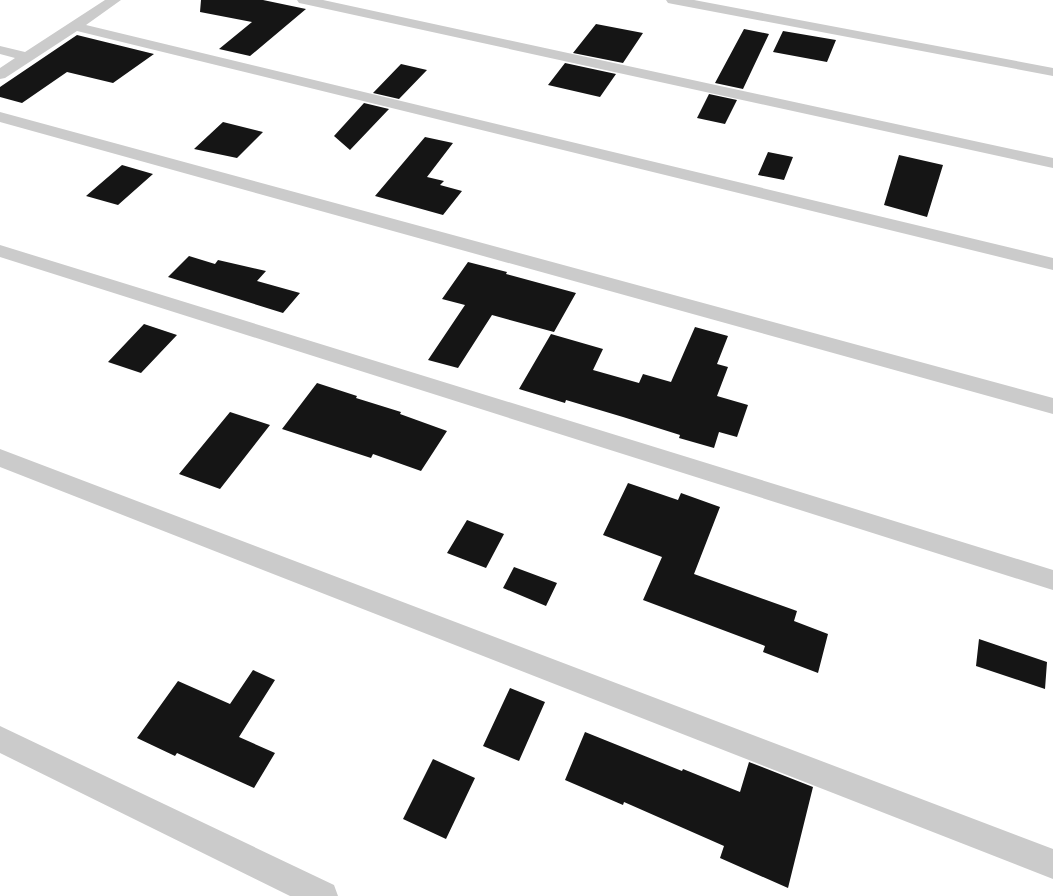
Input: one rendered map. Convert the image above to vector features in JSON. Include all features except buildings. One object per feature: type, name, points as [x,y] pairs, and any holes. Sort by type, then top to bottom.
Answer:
[{"type":"street","points":[[0,75],[114,0]]},
{"type":"street","points":[[304,0],[1053,163]]},
{"type":"street","points":[[673,0],[1053,72]]},
{"type":"street","points":[[74,26],[1053,264]]},
{"type":"street","points":[[0,50],[27,57]]},
{"type":"street","points":[[0,117],[1053,406]]},
{"type":"street","points":[[0,251],[1053,580]]},
{"type":"street","points":[[0,458],[1053,864]]},
{"type":"street","points":[[0,739],[323,896]]}]
